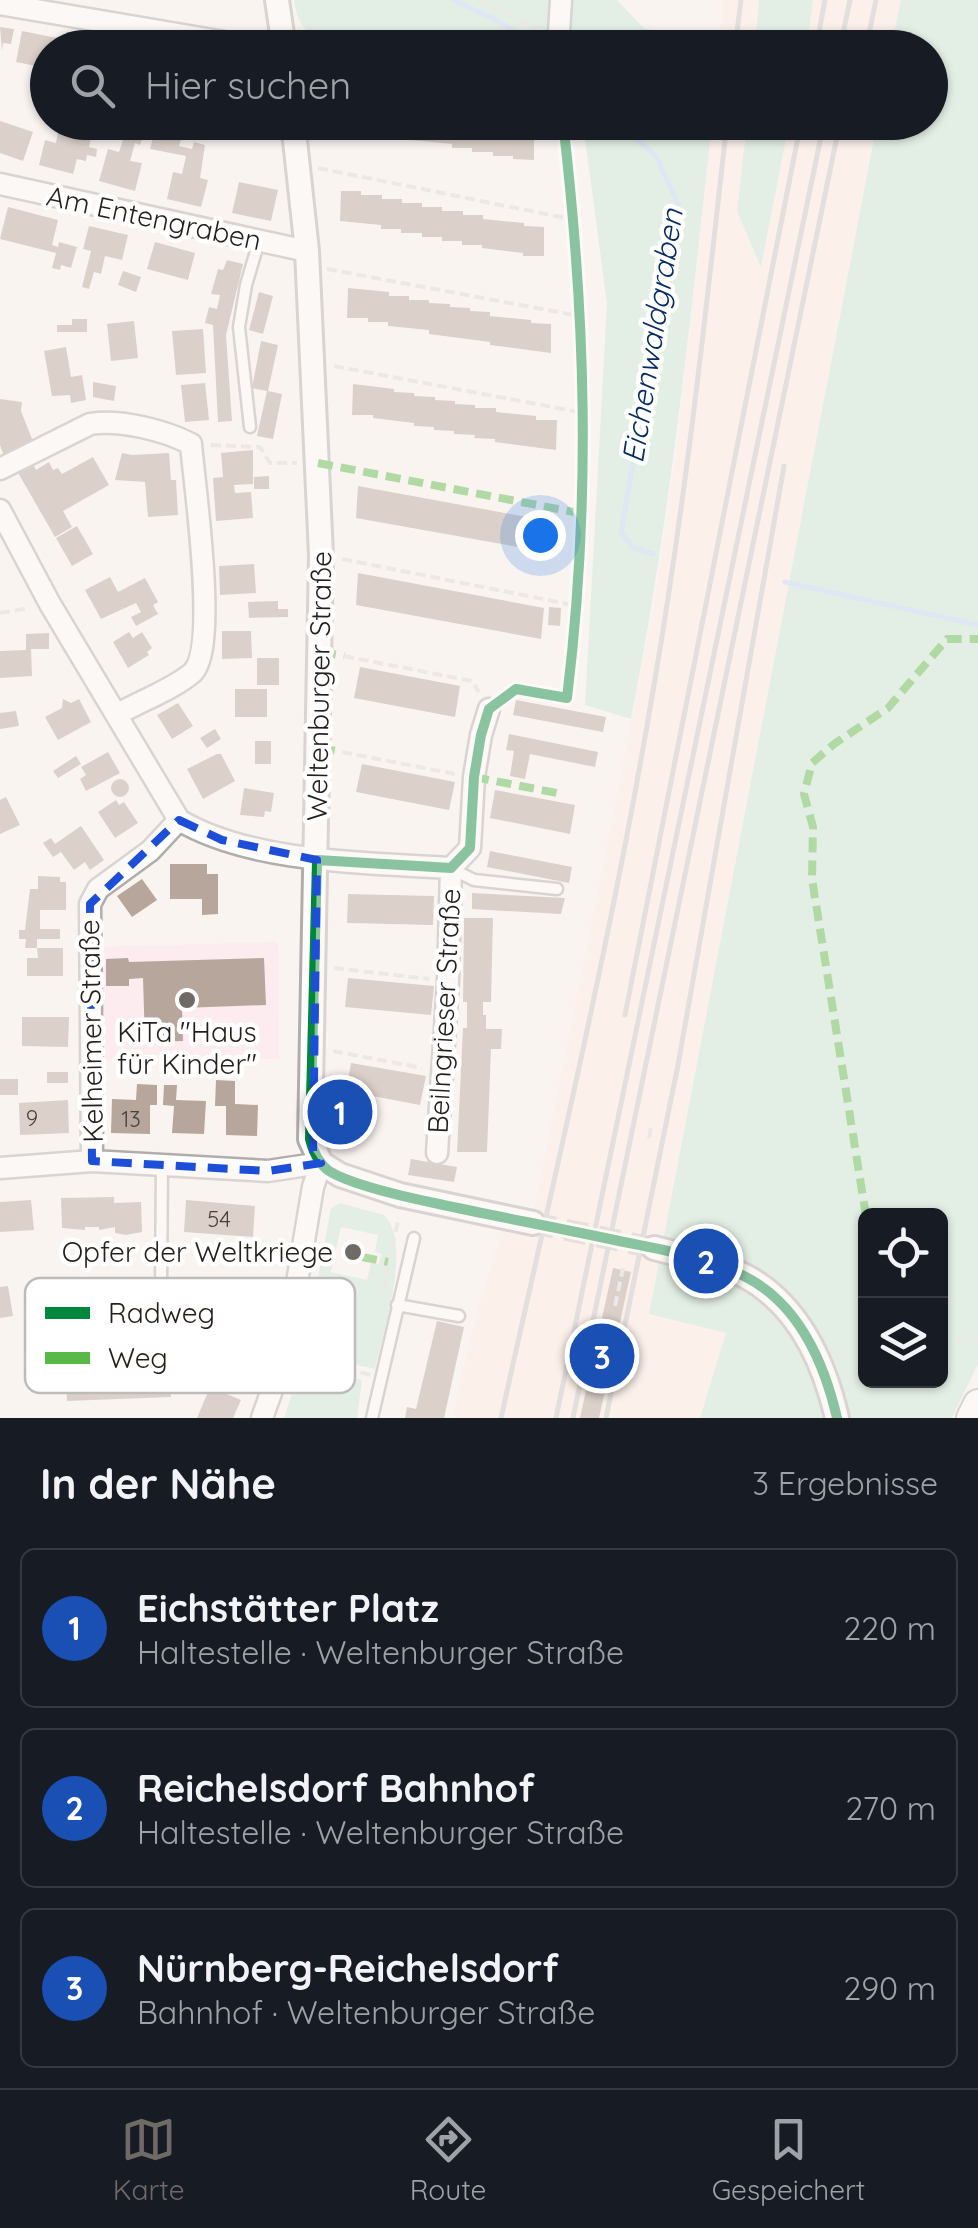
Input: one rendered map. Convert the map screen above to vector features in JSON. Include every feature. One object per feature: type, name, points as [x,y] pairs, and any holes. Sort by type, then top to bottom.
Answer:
[{"type":"main road","points":[[971,1418],[978,1404]]},
{"type":"street","points":[[277,0],[281,30]]},
{"type":"street","points":[[560,30],[561,0]]},
{"type":"street","points":[[0,4],[154,30]]},
{"type":"street","name":"Weltenburger Straße","points":[[295,140],[307,252],[322,555],[310,1139],[321,1163]]},
{"type":"street","name":"Am Entengraben","points":[[0,184],[307,252]]},
{"type":"street","points":[[0,469],[90,424],[103,422],[175,436],[191,444],[205,588],[201,658],[194,672],[118,714]]},
{"type":"street","points":[[0,510],[50,604],[178,820]]},
{"type":"street","name":"Beilngrieser Straße","points":[[437,1154],[451,868],[470,848],[474,777],[480,735],[489,709]]},
{"type":"street","name":"Beilngrieser Straße","points":[[178,820],[201,834],[317,860],[451,868]]},
{"type":"street","name":"Kelheimer Straße","points":[[92,1162],[90,904],[98,889],[150,850],[178,820]]},
{"type":"street","points":[[0,1168],[92,1162],[268,1171],[321,1163],[340,1176],[400,1195],[532,1223]]},
{"type":"street","points":[[298,1278],[321,1163]]},
{"type":"street","points":[[654,1248],[746,1276],[774,1298],[814,1347],[828,1378],[836,1418]]},
{"type":"street","points":[[262,1418],[271,1393]]},
{"type":"lane","points":[[250,427],[239,327],[259,241]]},
{"type":"lane","points":[[451,868],[474,880],[557,888]]},
{"type":"lane","points":[[161,1278],[162,1163]]},
{"type":"lane","points":[[372,1418],[375,1376],[414,1238]]},
{"type":"lane","points":[[397,1305],[459,1316]]},
{"type":"path","points":[[479,0],[535,30]]},
{"type":"path","points":[[298,164],[574,220]]},
{"type":"path","points":[[342,271],[578,316]]},
{"type":"path","points":[[349,368],[584,414]]},
{"type":"path","points":[[191,444],[260,447],[270,463],[318,463]]},
{"type":"path","points":[[322,555],[578,606]]},
{"type":"path","points":[[0,612],[50,604]]},
{"type":"path","points":[[344,656],[472,680],[489,709]]},
{"type":"path","points":[[342,752],[474,777]]},
{"type":"path","points":[[314,966],[448,981]]},
{"type":"path","points":[[311,1047],[442,1072]]},
{"type":"path","points":[[649,1138],[652,1127]]},
{"type":"path","points":[[384,1300],[386,1267],[400,1214]]},
{"type":"path","points":[[614,1306],[623,1268]]},
{"type":"path","points":[[957,1340],[978,1339]]},
{"type":"path","points":[[355,1371],[375,1376],[372,1361]]},
{"type":"highlighted area","points":[[179,820],[222,840],[317,860],[313,1151],[321,1163],[268,1171],[92,1161],[90,904]]},
{"type":"shaded area","points":[[723,0],[759,0],[756,30],[720,30]]},
{"type":"shaded area","points":[[813,0],[901,0],[895,30],[806,30]]},
{"type":"shaded area","points":[[710,140],[745,140],[737,211],[762,264],[786,140],[874,140],[649,1313],[727,1333],[700,1418],[452,1418],[473,1326],[508,1208],[534,1209],[654,602],[675,459]]},
{"type":"shaded area","name":"KiTa \"Haus für Kinder\"","points":[[278,942],[279,1059],[216,1059],[178,1052],[95,1062],[94,947]]},
{"type":"green space","points":[[294,0],[617,0],[644,28],[651,30],[306,30]]},
{"type":"green space","points":[[759,0],[813,0],[809,30],[756,30]]},
{"type":"green space","points":[[901,0],[978,0],[978,1364],[952,1418],[700,1418],[726,1333],[649,1314],[874,140],[948,140],[948,30],[895,30]]},
{"type":"green space","points":[[585,140],[710,140],[668,496],[631,719],[585,705],[607,304]]},
{"type":"green space","points":[[745,140],[786,140],[761,267],[737,211]]},
{"type":"green space","points":[[340,1203],[384,1215],[392,1228],[396,1267],[375,1369],[355,1364],[355,1278],[318,1278],[331,1208]],"holes":[[[341,1227],[378,1235],[375,1252],[381,1254],[379,1264],[371,1263],[367,1280],[331,1272]]]},
{"type":"green space","points":[[355,1379],[362,1380],[357,1418],[284,1418],[292,1393],[355,1393]]},
{"type":"building","points":[[0,27],[14,29],[11,44],[3,43],[2,51]]},
{"type":"building","points":[[22,31],[30,33],[30,65],[16,62]]},
{"type":"building","points":[[0,121],[30,131],[23,161],[0,153]]},
{"type":"building","points":[[45,140],[56,143],[90,140],[89,147],[97,149],[96,157],[77,159],[73,174],[39,165]]},
{"type":"building","points":[[123,140],[142,140],[140,145],[135,143],[130,161],[142,163],[135,191],[99,181],[108,149],[119,152]]},
{"type":"building","points":[[152,140],[181,140],[179,146],[192,149],[194,142],[205,145],[200,178],[208,180],[201,207],[167,199],[173,172],[182,174],[186,156],[150,149]]},
{"type":"building","points":[[412,140],[534,140],[534,160],[472,152],[472,148],[452,148],[452,144]]},
{"type":"building","points":[[239,182],[278,190],[271,221],[232,213]]},
{"type":"building","points":[[341,191],[361,191],[361,195],[382,195],[382,199],[402,199],[402,203],[422,203],[422,207],[442,207],[442,211],[463,211],[463,215],[483,215],[483,219],[544,227],[544,256],[523,256],[482,245],[462,245],[462,241],[442,241],[442,237],[422,237],[422,233],[401,233],[401,229],[381,229],[381,225],[340,221]]},
{"type":"building","points":[[8,207],[58,220],[52,245],[58,247],[59,242],[77,247],[71,268],[52,268],[56,253],[0,239]]},
{"type":"building","points":[[89,226],[128,235],[122,260],[105,256],[101,274],[94,272],[89,289],[82,287],[91,251],[83,249]]},
{"type":"building","points":[[155,242],[195,253],[188,280],[147,269]]},
{"type":"building","points":[[227,260],[243,264],[226,335],[232,421],[218,422],[213,325],[205,323],[209,307],[217,309],[220,295],[211,294],[218,269],[223,270]]},
{"type":"building","points":[[123,271],[141,277],[136,292],[118,285]]},
{"type":"building","points":[[348,288],[389,292],[389,296],[409,296],[409,300],[490,312],[490,316],[551,324],[551,353],[429,334],[429,330],[368,322],[368,318],[347,318]]},
{"type":"building","points":[[259,292],[273,296],[263,334],[249,330]]},
{"type":"building","points":[[72,319],[87,319],[87,332],[57,332],[57,325],[72,325]]},
{"type":"building","points":[[134,321],[138,358],[111,361],[107,324]]},
{"type":"building","points":[[203,329],[206,373],[176,375],[172,331]]},
{"type":"building","points":[[261,341],[278,345],[268,391],[282,394],[273,439],[257,436],[267,391],[252,388]]},
{"type":"building","points":[[66,347],[71,377],[82,375],[86,400],[71,403],[70,395],[52,396],[44,351]]},
{"type":"building","points":[[93,382],[116,386],[114,401],[93,397]]},
{"type":"building","points":[[205,383],[209,420],[185,422],[181,385]]},
{"type":"building","points":[[353,384],[435,397],[475,408],[496,408],[496,412],[536,416],[536,420],[557,420],[556,450],[474,438],[475,435],[454,434],[373,415],[352,415]]},
{"type":"building","points":[[0,399],[22,402],[21,411],[34,444],[4,456],[0,445]]},
{"type":"building","points":[[253,450],[253,484],[234,485],[235,493],[251,492],[253,518],[216,521],[213,478],[223,477],[221,453]]},
{"type":"building","points":[[122,453],[169,453],[171,480],[176,480],[178,515],[148,517],[145,482],[115,480]]},
{"type":"building","points":[[93,457],[109,485],[63,511],[72,527],[55,537],[17,471],[32,462],[36,470],[49,462],[53,470],[58,468],[62,474]]},
{"type":"building","points":[[269,476],[269,489],[254,489],[254,477]]},
{"type":"building","points":[[358,486],[554,522],[552,553],[356,518]]},
{"type":"building","points":[[77,526],[93,554],[72,566],[56,538]]},
{"type":"building","points":[[254,564],[256,593],[220,595],[219,566]]},
{"type":"building","points":[[358,573],[544,608],[541,639],[356,605]]},
{"type":"building","points":[[110,577],[118,592],[145,578],[158,602],[153,605],[158,614],[136,626],[131,617],[141,612],[136,603],[101,619],[85,590]]},
{"type":"building","points":[[278,601],[278,609],[288,609],[288,617],[249,618],[248,602]]},
{"type":"building","points":[[549,607],[561,608],[560,626],[548,625]]},
{"type":"building","points":[[222,631],[251,631],[252,658],[222,659]]},
{"type":"building","points":[[129,632],[133,638],[142,632],[152,648],[147,652],[149,655],[128,668],[113,642]]},
{"type":"building","points":[[49,633],[49,649],[31,649],[32,676],[0,678],[0,651],[26,650],[26,634]]},
{"type":"building","points":[[257,658],[279,658],[279,685],[257,685]]},
{"type":"building","points":[[360,667],[460,686],[455,717],[354,698]]},
{"type":"building","points":[[235,689],[267,689],[267,717],[235,717]]},
{"type":"building","points":[[63,699],[71,703],[79,699],[91,722],[58,740],[45,717],[62,708]]},
{"type":"building","points":[[516,700],[606,717],[603,732],[513,715]]},
{"type":"building","points":[[178,703],[193,726],[172,739],[157,715]]},
{"type":"building","points":[[16,711],[19,726],[0,729],[0,713]]},
{"type":"building","points":[[215,729],[221,739],[207,748],[200,738]]},
{"type":"building","points":[[509,734],[598,752],[595,767],[530,754],[525,779],[510,776],[514,751],[506,750]]},
{"type":"building","points":[[255,741],[271,741],[271,764],[255,764]]},
{"type":"building","points":[[108,752],[120,773],[86,791],[80,779],[86,775],[81,767]]},
{"type":"building","points":[[221,754],[235,781],[203,799],[187,769]]},
{"type":"building","points":[[76,756],[81,764],[58,778],[53,771]]},
{"type":"building","points":[[362,764],[455,782],[449,810],[356,792]]},
{"type":"building","points":[[120,779],[129,788],[120,797],[111,788]]},
{"type":"building","points":[[244,788],[274,793],[271,812],[265,811],[264,817],[240,815]]},
{"type":"building","points":[[495,790],[575,805],[570,834],[490,818]]},
{"type":"building","points":[[6,797],[20,825],[0,834],[0,800]]},
{"type":"building","points":[[116,800],[119,805],[124,802],[138,823],[115,838],[98,812]]},
{"type":"building","points":[[81,826],[104,860],[90,870],[85,862],[74,870],[61,852],[53,857],[43,843],[51,838],[55,844]]},
{"type":"building","points":[[490,851],[572,867],[569,883],[487,867]]},
{"type":"building","points":[[170,864],[207,864],[207,874],[218,874],[218,914],[202,915],[202,899],[170,899]]},
{"type":"building","points":[[38,876],[60,877],[60,882],[66,882],[66,910],[40,910],[40,929],[60,929],[60,939],[37,939],[37,948],[25,948],[26,939],[19,939],[19,930],[25,930],[30,889],[38,889]]},
{"type":"building","points":[[142,879],[157,900],[132,917],[117,896]]},
{"type":"building","points":[[472,893],[565,898],[561,914],[472,909]]},
{"type":"building","points":[[348,894],[434,896],[433,925],[347,923]]},
{"type":"building","points":[[464,918],[493,918],[491,1002],[483,1002],[483,1015],[486,1029],[502,1029],[501,1049],[491,1049],[487,1152],[457,1152],[463,1028],[467,1028],[467,1002],[463,1002]]},
{"type":"building","points":[[37,948],[63,948],[63,976],[27,976],[27,958],[38,958]]},
{"type":"building","points":[[128,958],[129,962],[264,958],[266,1005],[182,1008],[183,1041],[145,1042],[143,978],[129,979],[129,986],[106,986],[106,959]]},
{"type":"building","points":[[348,978],[434,986],[431,1015],[345,1007]]},
{"type":"building","points":[[22,1017],[69,1017],[68,1047],[22,1046]]},
{"type":"building","points":[[351,1063],[426,1076],[420,1105],[346,1091]]},
{"type":"building","points":[[47,1072],[68,1072],[68,1083],[47,1083]]},
{"type":"building","points":[[0,1079],[18,1079],[18,1095],[0,1095]]},
{"type":"building","points":[[216,1080],[235,1081],[235,1104],[258,1105],[257,1136],[226,1135],[226,1106],[215,1106]]},
{"type":"building","points":[[137,1084],[157,1085],[157,1105],[150,1105],[150,1134],[111,1133],[112,1099],[136,1100]]},
{"type":"building","points":[[164,1085],[177,1085],[176,1100],[206,1101],[204,1134],[172,1133],[174,1106],[163,1105]]},
{"type":"building","points":[[68,1100],[69,1133],[20,1135],[19,1103]]},
{"type":"building","points":[[411,1159],[457,1167],[454,1182],[408,1175]]},
{"type":"building","points":[[114,1197],[114,1203],[141,1202],[142,1232],[126,1235],[115,1233],[115,1227],[62,1228],[61,1198]]},
{"type":"building","points":[[31,1200],[34,1230],[0,1232],[0,1202]]},
{"type":"building","points":[[186,1200],[255,1206],[253,1237],[184,1232]]},
{"type":"building","points":[[613,1268],[631,1272],[599,1418],[580,1418]]},
{"type":"building","points":[[8,1286],[13,1316],[0,1318],[0,1287]]},
{"type":"building","points":[[437,1321],[464,1327],[444,1418],[405,1418],[407,1407],[416,1409]]},
{"type":"building","points":[[67,1393],[171,1393],[171,1397],[67,1401]]},
{"type":"building","points":[[207,1393],[224,1393],[241,1400],[233,1418],[197,1418]]},
{"type":"waterway","name":"Eichenwaldgraben","points":[[453,0],[512,30]]},
{"type":"waterway","name":"Eichenwaldgraben","points":[[637,140],[656,156],[678,204],[621,533],[634,548],[653,554]]},
{"type":"waterway","name":"Eichenwaldgraben","points":[[785,582],[978,625]]},
{"type":"tunnel","points":[[533,1223],[654,1248]]},
{"type":"railway","points":[[737,30],[741,0]]},
{"type":"railway","points":[[819,30],[825,0]]},
{"type":"railway","points":[[844,30],[850,0]]},
{"type":"railway","points":[[870,30],[876,0]]},
{"type":"railway","points":[[501,1418],[602,961],[638,777],[686,475],[725,140]]},
{"type":"railway","points":[[625,1015],[797,140]]},
{"type":"railway","points":[[556,1418],[820,140]]},
{"type":"railway","points":[[573,1418],[836,140]]},
{"type":"railway","points":[[606,1418],[678,1065],[784,466]]},
{"type":"marked path","points":[[318,463],[584,514]]},
{"type":"marked path","points":[[865,1208],[812,879],[813,827],[804,794],[812,763],[888,708],[947,639],[978,639]]},
{"type":"marked path","points":[[321,652],[344,656]]},
{"type":"marked path","points":[[320,748],[342,752]]},
{"type":"marked path","points":[[474,777],[557,793]]},
{"type":"marked path","points":[[362,1257],[388,1262]]},
{"type":"cycle path","points":[[565,140],[577,267],[583,410],[580,553],[567,698],[516,689],[489,709],[474,777],[470,848],[451,868],[317,860],[310,1139],[325,1168],[367,1186],[683,1254],[744,1276],[779,1302],[806,1336],[825,1376],[837,1418]]},
{"type":"place","name":"KiTa \"Haus für Kinder\"","points":[[187,1000]]},
{"type":"place","name":"Eichstätter Platz","points":[[340,1112]]},
{"type":"place","name":"Opfer der Weltkriege","points":[[353,1252]]},
{"type":"place","name":"Reichelsdorf Bahnhof","points":[[706,1261]]},
{"type":"place","name":"Nürnberg-Reichelsdorf","points":[[602,1356]]}]
